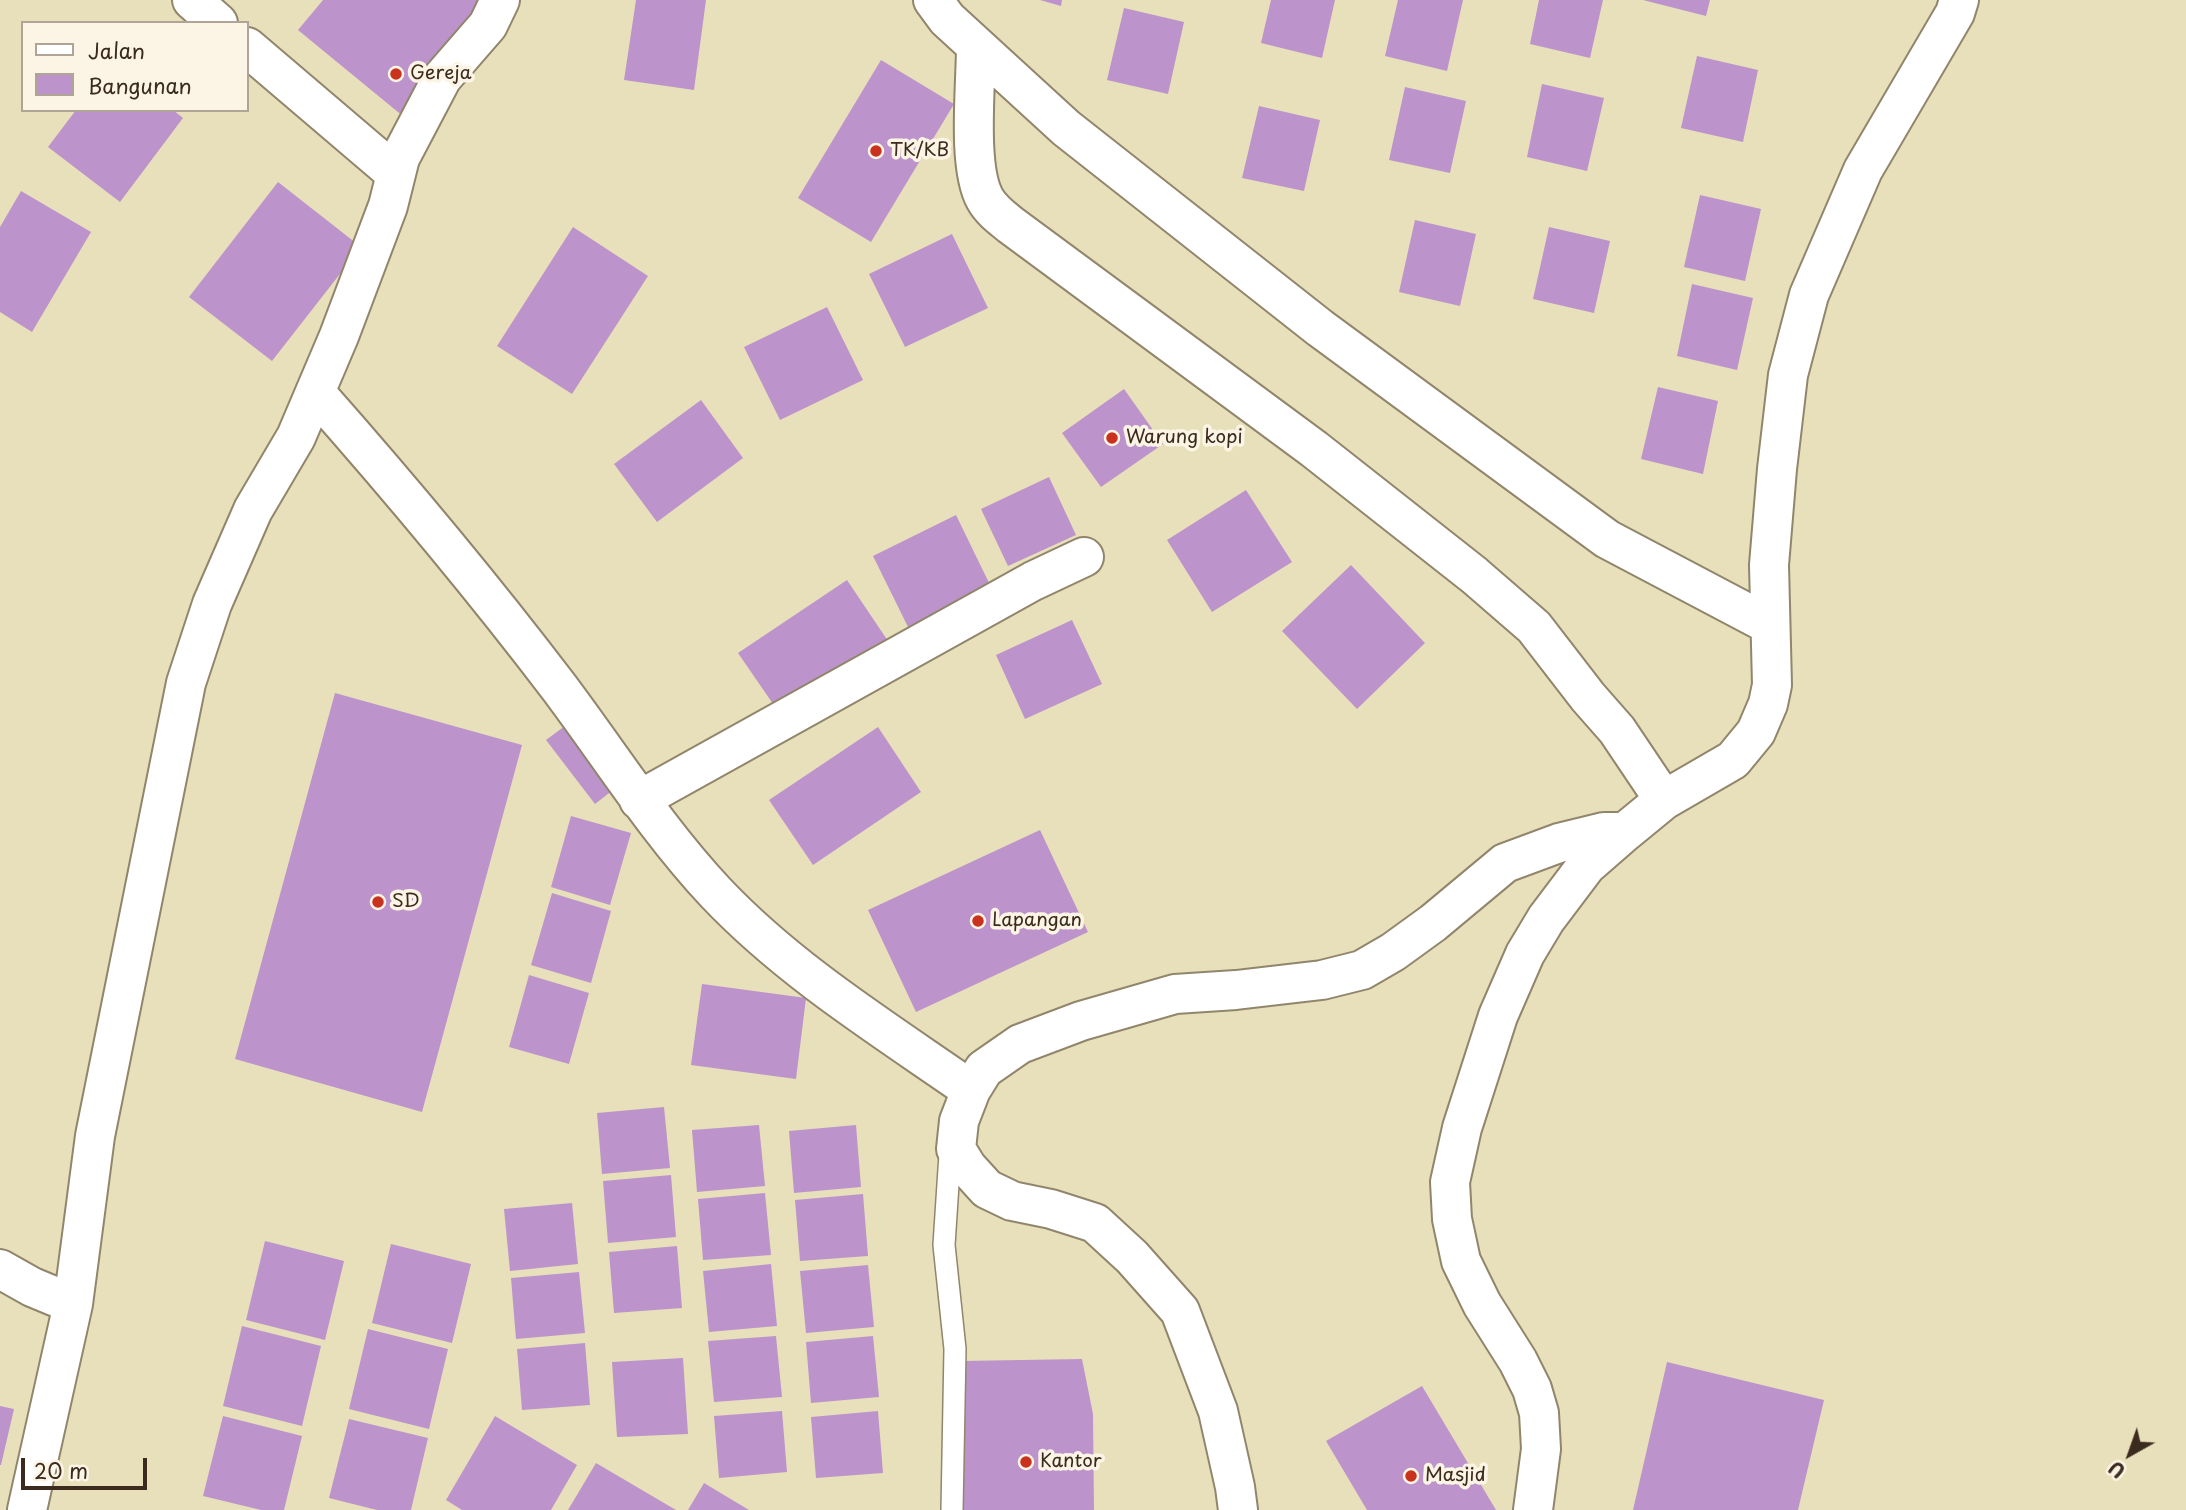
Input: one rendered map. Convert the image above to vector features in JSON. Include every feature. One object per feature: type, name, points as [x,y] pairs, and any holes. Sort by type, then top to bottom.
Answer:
[{"type":"street","points":[[192,0],[217,21]]},
{"type":"street","points":[[27,1510],[73,1304],[95,1136],[186,682],[212,604],[248,522],[296,437],[366,270],[388,206],[400,158],[442,78],[488,25],[500,0]]},
{"type":"street","points":[[933,0],[947,19],[1066,128],[1320,328],[1607,539],[1770,625]]},
{"type":"street","points":[[1533,1510],[1541,1448],[1539,1413],[1523,1370],[1482,1304],[1461,1261],[1452,1219],[1450,1182],[1462,1128],[1498,1017],[1525,954],[1546,919],[1586,866],[1664,800],[1733,760],[1756,732],[1768,704],[1772,685],[1769,565],[1788,375],[1809,296],[1863,170],[1955,13],[1959,0]]},
{"type":"street","points":[[976,46],[975,163],[978,183],[986,201],[995,211],[1325,458],[1474,575],[1534,627],[1617,730],[1664,800]]},
{"type":"street","points":[[248,48],[396,174]]},
{"type":"street","points":[[315,392],[534,656],[639,800],[716,892],[763,939],[808,977],[971,1090]]},
{"type":"street","points":[[639,800],[1033,581],[1084,557]]},
{"type":"street","points":[[1238,1510],[1218,1411],[1180,1311],[1132,1257],[1095,1223],[1051,1209],[1012,1201],[987,1189],[967,1167],[956,1149],[959,1121],[971,1090],[984,1069],[1020,1044],[1081,1021],[1175,993],[1236,990],[1322,980],[1362,970],[1393,952],[1433,923],[1505,863],[1559,843],[1604,832],[1625,832]]},
{"type":"street","points":[[0,1269],[32,1287],[73,1304]]},
{"type":"lane","points":[[952,1510],[956,1349],[944,1245],[948,1169],[950,1156],[956,1149]]},
{"type":"building","name":"Gereja","points":[[323,0],[501,0],[404,117],[298,30]]},
{"type":"building","points":[[636,0],[706,0],[694,90],[624,80]]},
{"type":"building","points":[[1040,0],[1062,0],[1061,6]]},
{"type":"building","points":[[1271,0],[1335,0],[1322,58],[1261,43]]},
{"type":"building","points":[[1398,0],[1463,0],[1447,71],[1385,56]]},
{"type":"building","points":[[1539,0],[1603,0],[1590,58],[1530,44]]},
{"type":"building","points":[[1643,0],[1710,0],[1706,16]]},
{"type":"building","points":[[1124,8],[1184,22],[1168,94],[1107,80]]},
{"type":"building","points":[[1697,56],[1758,70],[1743,142],[1681,128]]},
{"type":"building","name":"TK/KB","points":[[881,60],[954,104],[871,242],[798,198]]},
{"type":"building","points":[[1542,84],[1604,98],[1587,171],[1527,157]]},
{"type":"building","points":[[1405,87],[1466,101],[1450,173],[1389,160]]},
{"type":"building","points":[[1259,106],[1320,120],[1304,191],[1242,178]]},
{"type":"building","points":[[74,112],[176,112],[183,118],[120,202],[48,147]]},
{"type":"building","points":[[278,182],[361,247],[272,361],[189,297]]},
{"type":"building","points":[[21,191],[91,232],[32,332],[0,312],[0,227]]},
{"type":"building","points":[[1700,195],[1761,209],[1745,281],[1684,267]]},
{"type":"building","points":[[1415,220],[1476,234],[1460,306],[1399,292]]},
{"type":"building","points":[[573,227],[648,276],[572,394],[497,346]]},
{"type":"building","points":[[1549,227],[1610,241],[1594,313],[1533,299]]},
{"type":"building","points":[[952,234],[988,308],[905,347],[869,274]]},
{"type":"building","points":[[1692,284],[1753,298],[1737,370],[1677,356]]},
{"type":"building","points":[[827,307],[863,380],[780,420],[744,347]]},
{"type":"building","points":[[1658,387],[1718,401],[1703,474],[1641,459]]},
{"type":"building","name":"Warung kopi","points":[[1124,389],[1163,444],[1101,487],[1062,433]]},
{"type":"building","points":[[701,400],[743,458],[657,522],[614,464]]},
{"type":"building","points":[[1049,477],[1076,535],[1008,566],[981,509]]},
{"type":"building","points":[[1246,490],[1292,562],[1212,612],[1167,540]]},
{"type":"building","points":[[956,515],[992,589],[909,629],[873,556]]},
{"type":"building","points":[[1351,565],[1425,643],[1357,709],[1282,631]]},
{"type":"building","points":[[847,580],[890,644],[782,717],[738,653]]},
{"type":"building","points":[[1072,620],[1102,684],[1025,719],[996,655]]},
{"type":"building","name":"SD","points":[[335,693],[522,745],[422,1112],[235,1059]]},
{"type":"building","points":[[573,720],[622,783],[595,804],[546,740]]},
{"type":"building","points":[[878,727],[921,792],[813,865],[769,800]]},
{"type":"building","points":[[571,816],[631,833],[610,905],[551,887]]},
{"type":"building","name":"Lapangan","points":[[1040,830],[1088,932],[916,1012],[868,910]]},
{"type":"building","points":[[552,893],[611,911],[591,983],[531,965]]},
{"type":"building","points":[[529,975],[589,993],[569,1064],[509,1047]]},
{"type":"building","points":[[702,984],[806,998],[796,1079],[691,1065]]},
{"type":"building","points":[[664,1107],[670,1168],[602,1174],[597,1113]]},
{"type":"building","points":[[759,1125],[765,1186],[697,1192],[692,1130]]},
{"type":"building","points":[[856,1125],[861,1187],[794,1193],[789,1131]]},
{"type":"building","points":[[671,1175],[676,1237],[608,1243],[603,1181]]},
{"type":"building","points":[[765,1193],[771,1255],[703,1260],[698,1199]]},
{"type":"building","points":[[863,1194],[868,1256],[800,1261],[795,1200]]},
{"type":"building","points":[[572,1203],[578,1264],[510,1271],[504,1209]]},
{"type":"building","points":[[265,1241],[344,1261],[325,1340],[246,1320]]},
{"type":"building","points":[[391,1244],[471,1264],[452,1343],[372,1323]]},
{"type":"building","points":[[677,1246],[682,1308],[614,1313],[609,1252]]},
{"type":"building","points":[[771,1264],[777,1326],[709,1332],[703,1271]]},
{"type":"building","points":[[868,1265],[874,1327],[806,1333],[800,1271]]},
{"type":"building","points":[[579,1272],[585,1333],[516,1339],[511,1278]]},
{"type":"building","points":[[242,1326],[321,1346],[302,1426],[223,1406]]},
{"type":"building","points":[[368,1329],[448,1349],[429,1429],[349,1409]]},
{"type":"building","points":[[776,1336],[782,1397],[714,1402],[708,1341]]},
{"type":"building","points":[[873,1336],[879,1397],[811,1403],[806,1342]]},
{"type":"building","points":[[585,1343],[590,1405],[522,1410],[517,1349]]},
{"type":"building","points":[[683,1358],[688,1434],[617,1437],[612,1362]]},
{"type":"building","name":"Kantor","points":[[1082,1359],[1093,1414],[1094,1510],[958,1510],[961,1361]]},
{"type":"building","points":[[1667,1362],[1824,1400],[1798,1510],[1633,1510]]},
{"type":"building","name":"Masjid","points":[[1422,1386],[1496,1510],[1367,1510],[1326,1441]]},
{"type":"building","points":[[0,1406],[14,1409],[1,1465],[0,1465]]},
{"type":"building","points":[[782,1411],[787,1472],[719,1478],[714,1416]]},
{"type":"building","points":[[878,1411],[883,1473],[816,1478],[811,1417]]},
{"type":"building","points":[[223,1416],[302,1436],[284,1510],[261,1510],[203,1496]]},
{"type":"building","points":[[495,1416],[577,1465],[551,1510],[462,1510],[446,1500]]},
{"type":"building","points":[[349,1419],[428,1438],[411,1510],[377,1510],[329,1498]]},
{"type":"building","points":[[596,1463],[676,1510],[568,1510]]},
{"type":"building","points":[[704,1483],[749,1510],[688,1510]]},
{"type":"place","name":"Gereja","points":[[396,74]]},
{"type":"place","name":"TK/KB","points":[[876,151]]},
{"type":"place","name":"Warung kopi","points":[[1112,438]]},
{"type":"place","name":"SD","points":[[378,902]]},
{"type":"place","name":"Lapangan","points":[[978,921]]},
{"type":"place","name":"Kantor","points":[[1026,1462]]},
{"type":"place","name":"Masjid","points":[[1411,1476]]}]
